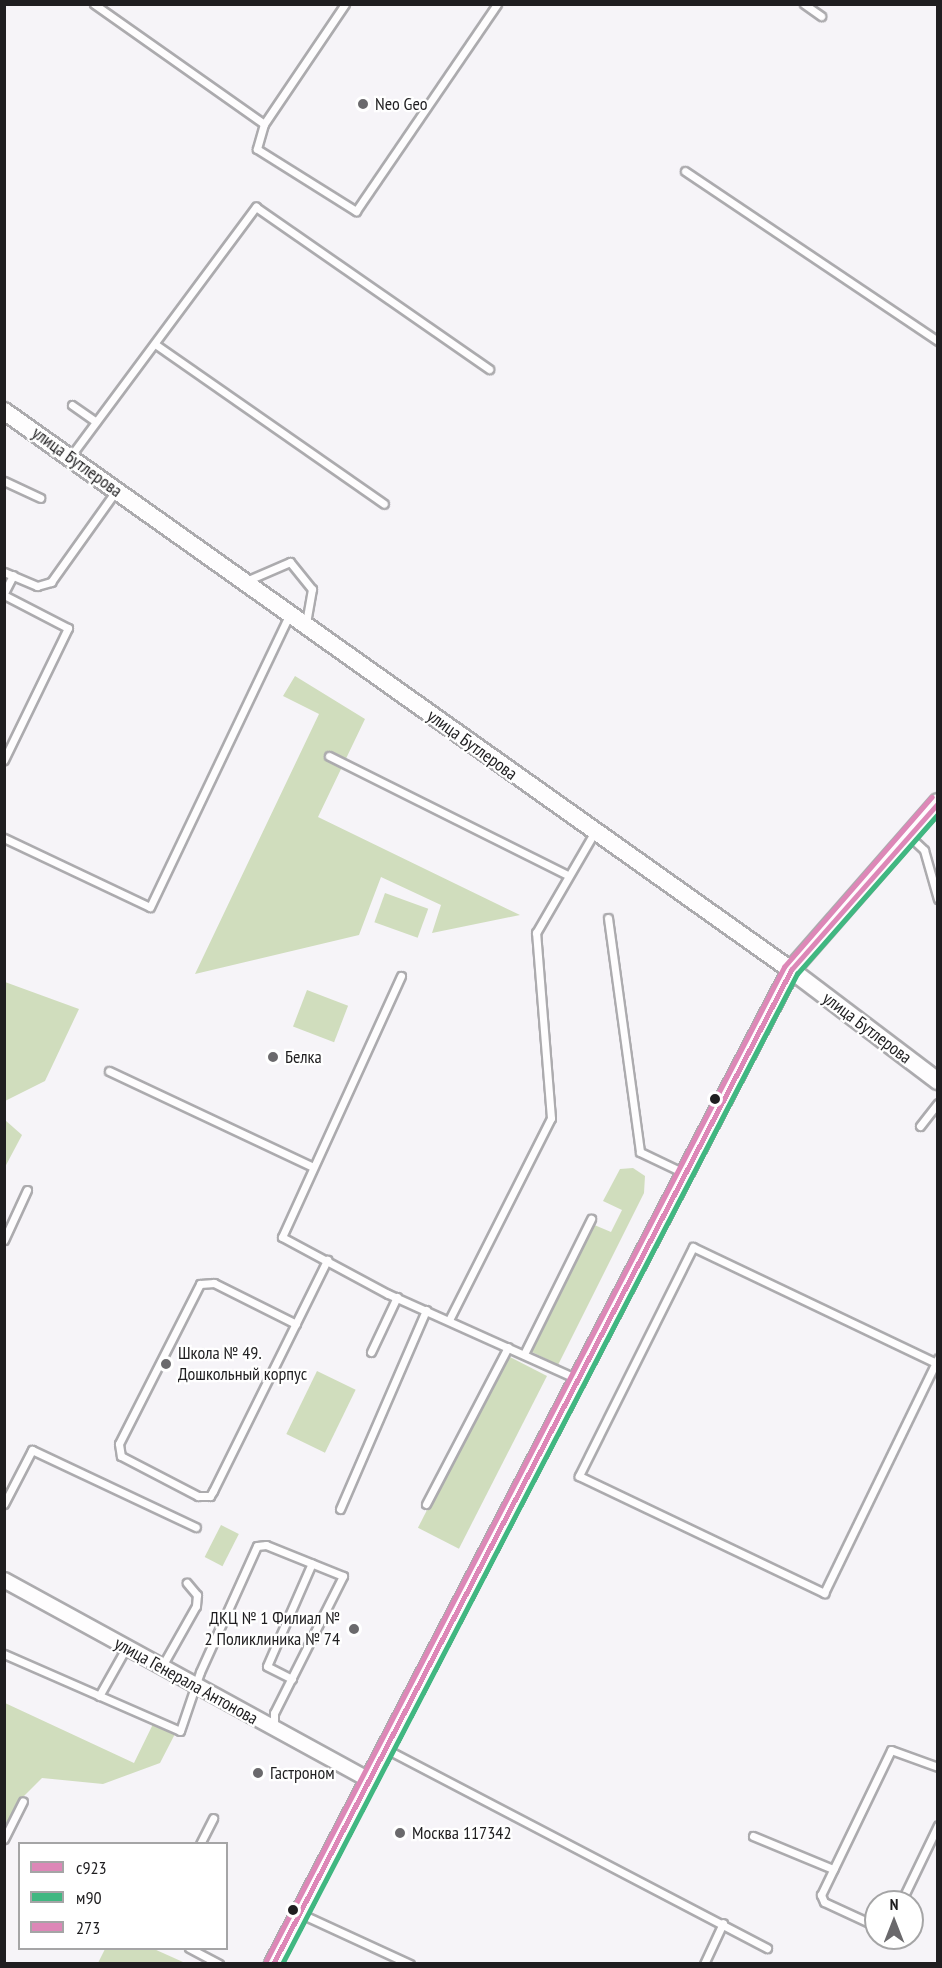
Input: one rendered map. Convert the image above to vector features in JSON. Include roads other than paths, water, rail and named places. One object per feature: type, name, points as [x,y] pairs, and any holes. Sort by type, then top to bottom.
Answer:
[{"type":"street","name":"улица Бутлерова","points":[[4,411],[594,833],[791,970],[938,1081]]},
{"type":"street","points":[[273,1964],[791,970],[938,802]]},
{"type":"street","name":"улица Генерала Антонова","points":[[4,1580],[196,1689],[368,1779]]},
{"type":"lane","points":[[94,4],[264,124]]},
{"type":"lane","points":[[345,4],[264,124],[257,149],[356,212],[497,4]]},
{"type":"lane","points":[[804,4],[821,16]]},
{"type":"lane","points":[[685,171],[938,341]]},
{"type":"lane","points":[[70,458],[256,207],[489,369]]},
{"type":"lane","points":[[155,344],[384,504]]},
{"type":"lane","points":[[72,405],[96,422]]},
{"type":"lane","points":[[4,481],[40,498]]},
{"type":"lane","points":[[4,572],[37,586],[51,582],[116,491]]},
{"type":"lane","points":[[243,582],[290,562],[312,589],[306,626]]},
{"type":"lane","points":[[4,760],[68,628],[4,594],[13,575]]},
{"type":"lane","points":[[4,838],[150,908],[289,615]]},
{"type":"lane","points":[[329,756],[566,874]]},
{"type":"lane","points":[[449,1320],[551,1118],[536,933],[566,874],[594,833]]},
{"type":"lane","points":[[908,835],[924,850],[938,899]]},
{"type":"lane","points":[[608,918],[640,1152],[684,1173]]},
{"type":"lane","points":[[401,976],[282,1237],[397,1298],[577,1379]]},
{"type":"lane","points":[[109,1071],[313,1167]]},
{"type":"lane","points":[[920,1126],[938,1103]]},
{"type":"lane","points":[[4,1240],[27,1190]]},
{"type":"lane","points":[[524,1354],[591,1219]]},
{"type":"lane","points":[[693,1247],[936,1360],[824,1593],[579,1476],[693,1247]]},
{"type":"lane","points":[[296,1324],[214,1283],[200,1284],[119,1444],[121,1456],[198,1496],[210,1496],[296,1324],[327,1260]]},
{"type":"lane","points":[[371,1352],[397,1298]]},
{"type":"lane","points":[[340,1509],[426,1310]]},
{"type":"lane","points":[[426,1504],[508,1347]]},
{"type":"lane","points":[[4,1503],[32,1450],[196,1527]]},
{"type":"lane","points":[[4,1654],[180,1731],[257,1546],[266,1545],[342,1576],[274,1713],[274,1729]]},
{"type":"lane","points":[[292,1679],[267,1666],[312,1563]]},
{"type":"lane","points":[[161,1668],[196,1606],[197,1595],[187,1583]]},
{"type":"lane","points":[[99,1696],[126,1648]]},
{"type":"lane","points":[[384,1748],[767,1948]]},
{"type":"lane","points":[[864,1920],[822,1900],[834,1869],[891,1750],[938,1767]]},
{"type":"lane","points":[[4,1839],[22,1801]]},
{"type":"lane","points":[[201,1842],[213,1818]]},
{"type":"lane","points":[[907,1890],[938,1825]]},
{"type":"lane","points":[[753,1836],[834,1869]]},
{"type":"lane","points":[[299,1913],[410,1964]]},
{"type":"lane","points":[[704,1964],[723,1923]]},
{"type":"lane","points":[[193,1950],[219,1964]]},
{"type":"lane","points":[[196,1964],[200,1954]]},
{"type":"place","name":"Neo Geo","points":[[363,104]]},
{"type":"place","name":"Белка","points":[[273,1057]]},
{"type":"place","name":"Школа № 49. Дошкольный корпус","points":[[166,1364]]},
{"type":"place","name":"ДКЦ № 1 Филиал № 2 Поликлиника № 74","points":[[354,1629]]},
{"type":"place","name":"Гастроном","points":[[258,1773]]},
{"type":"place","name":"Москва 117342","points":[[400,1833]]}]
